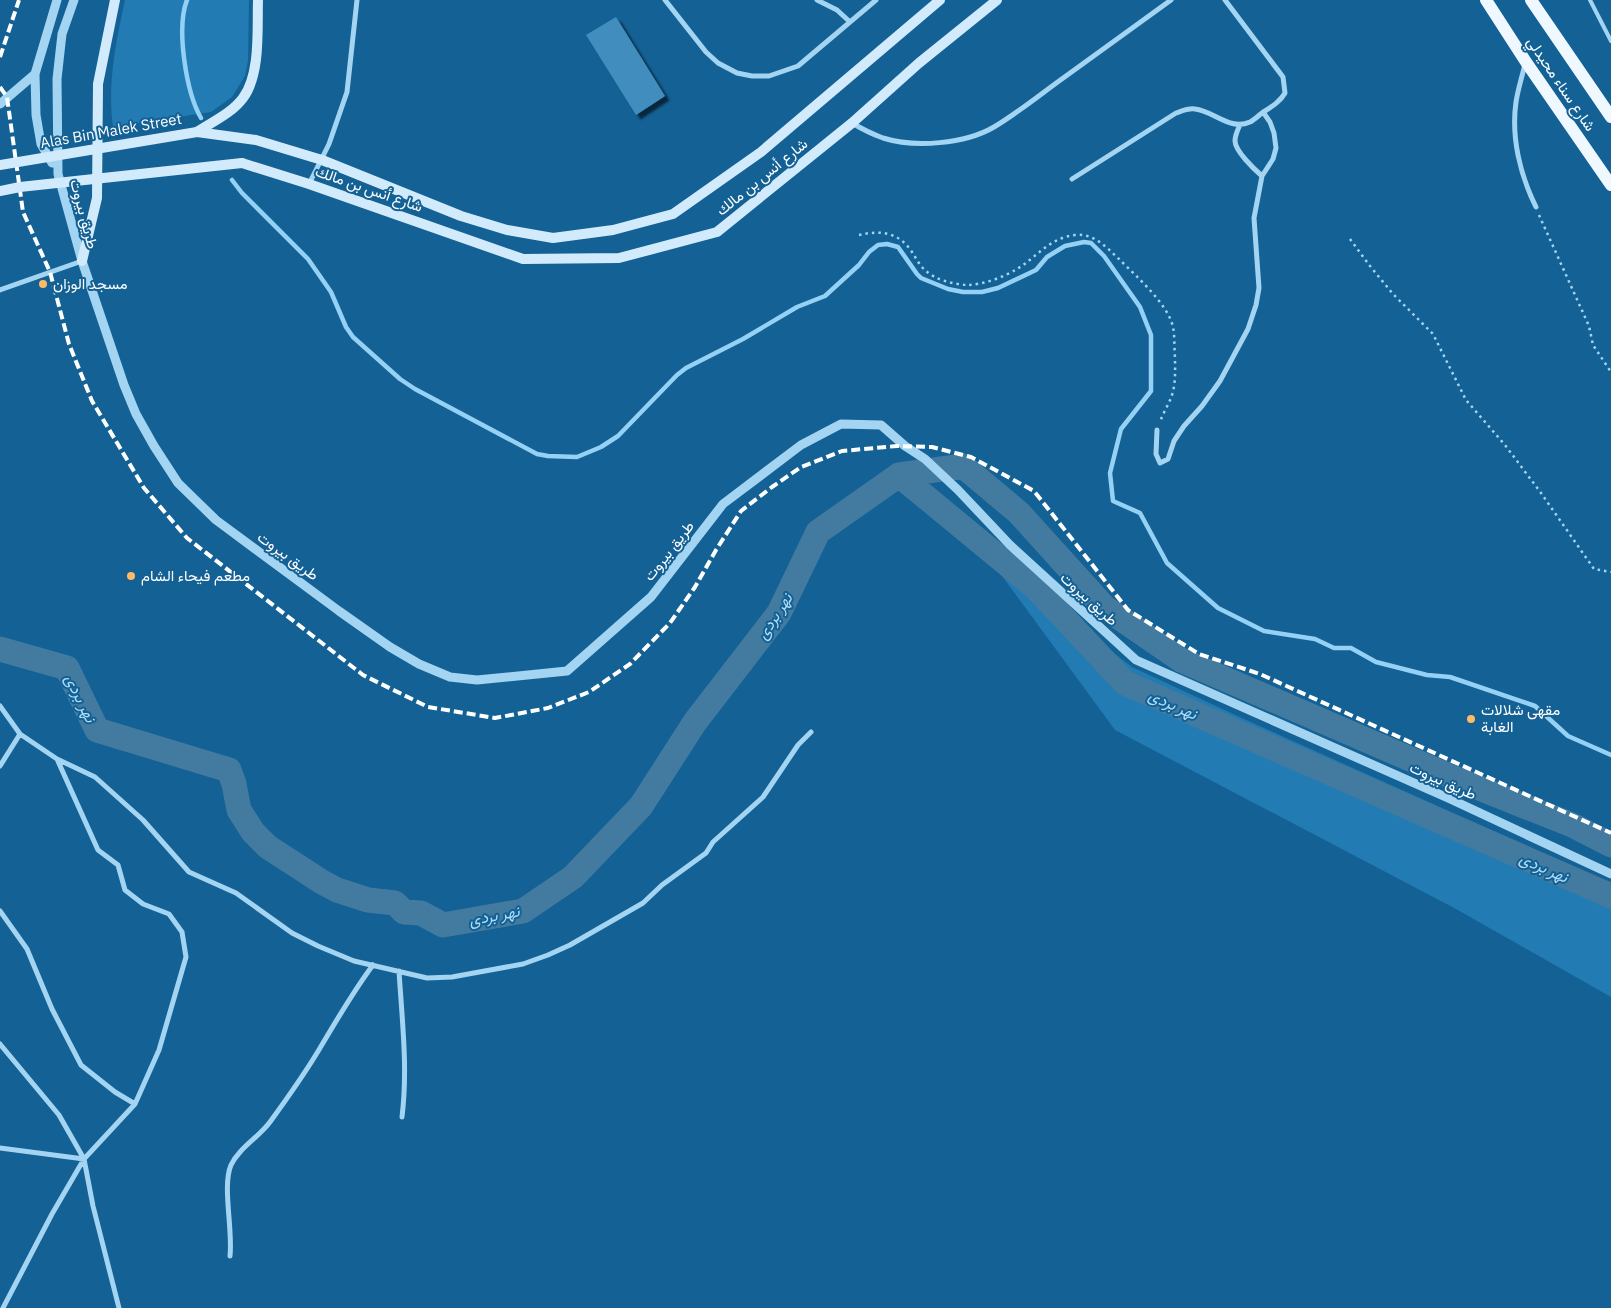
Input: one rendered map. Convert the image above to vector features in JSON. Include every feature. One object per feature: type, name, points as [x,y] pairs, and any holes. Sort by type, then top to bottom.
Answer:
[{"type":"main road","points":[[82,261],[97,198],[98,84],[115,0]]},
{"type":"main road","points":[[197,132],[233,109],[244,97],[251,81],[255,64],[258,0]]},
{"type":"main road","name":"شارع أنس بن مالك","points":[[197,132],[256,140],[322,160],[460,216],[507,230],[553,238],[613,230],[673,214],[761,152],[940,0]]},
{"type":"main road","name":"شارع أنس بن مالك","points":[[0,190],[242,163],[309,184],[523,259],[620,258],[717,232],[852,123],[919,64],[997,0]]},
{"type":"main road","name":"شارع سناء محيدلي","points":[[1486,0],[1526,62],[1611,185]]},
{"type":"main road","name":"شارع سناء محيدلي","points":[[1530,0],[1611,117]]},
{"type":"main road","name":"Alas Bin Malek Street","points":[[0,165],[197,132]]},
{"type":"street","points":[[57,0],[36,74],[36,115],[41,144],[58,174]]},
{"type":"street","name":"طريق بيروت","points":[[74,0],[62,34],[57,79],[58,174],[82,261],[136,414],[178,483],[216,520],[339,611],[390,647],[419,664],[450,677],[477,680],[567,671],[651,597],[723,504],[801,445],[841,424],[881,425],[905,446],[925,459],[958,490],[1010,545],[1136,660],[1448,798],[1611,874]]},
{"type":"street","points":[[309,184],[322,160],[347,92],[357,0]]},
{"type":"street","points":[[665,0],[706,52],[718,63],[736,73],[752,76],[769,76],[798,66],[876,0]]},
{"type":"street","points":[[817,0],[837,10],[850,22]]},
{"type":"street","points":[[852,123],[867,132],[884,138],[910,142],[940,143],[964,139],[978,134],[993,127],[1019,110],[1171,0]]},
{"type":"street","points":[[1072,179],[1186,109],[1207,112],[1229,123],[1240,124],[1250,122],[1281,99],[1285,93],[1283,77],[1225,0]]},
{"type":"street","points":[[1526,62],[1516,102],[1517,154],[1528,190],[1536,206]]},
{"type":"street","points":[[0,104],[36,74]]},
{"type":"street","points":[[1157,430],[1156,454],[1160,463],[1168,459],[1174,441],[1184,426],[1202,406],[1220,381],[1248,329],[1256,305],[1259,288],[1254,218],[1262,176],[1273,159],[1276,148],[1270,122],[1264,112]]},
{"type":"street","points":[[1240,124],[1235,140],[1236,146],[1252,167],[1262,176]]},
{"type":"street","points":[[0,290],[82,261]]},
{"type":"street","points":[[0,706],[20,734],[57,759],[96,778],[143,820],[190,872],[200,878],[228,888],[292,933],[318,946],[354,961],[427,978],[452,977],[523,964],[548,956],[644,903],[662,885],[706,853],[714,842],[763,797],[798,745],[811,732]]},
{"type":"street","points":[[0,766],[20,734]]},
{"type":"street","points":[[3,1308],[52,1214],[84,1159],[135,1104],[159,1050],[186,957],[182,932],[169,914],[144,904],[125,890],[118,865],[98,850],[57,759]]},
{"type":"street","points":[[0,911],[27,949],[52,1010],[81,1065],[115,1092],[135,1104]]},
{"type":"street","points":[[230,1256],[231,1228],[227,1181],[231,1164],[268,1125],[316,1055],[373,965]]},
{"type":"street","points":[[399,971],[404,1026],[405,1090],[402,1117]]},
{"type":"street","points":[[0,1044],[59,1115],[84,1159],[93,1206],[119,1308]]},
{"type":"street","points":[[0,1148],[84,1159]]},
{"type":"lane","points":[[1590,0],[1611,41]]},
{"type":"path","points":[[1536,206],[1589,326],[1593,345],[1611,372]]},
{"type":"path","points":[[859,235],[871,232],[894,235],[904,241],[917,261],[933,277],[967,285],[986,281],[1016,270],[1042,248],[1057,240],[1074,235],[1085,235],[1094,238],[1144,285],[1161,305],[1173,327],[1176,381],[1157,430]]},
{"type":"path","points":[[1350,239],[1388,287],[1433,334],[1466,400],[1505,445],[1594,569],[1611,572]]},
{"type":"shaded area","points":[[125,0],[249,0],[248,61],[245,76],[232,97],[211,112],[113,127],[111,111],[112,79]]},
{"type":"shaded area","points":[[972,535],[1058,610],[1132,667],[1611,884],[1611,997],[1456,909],[1115,730]]},
{"type":"building","points":[[616,17],[665,96],[636,115],[586,35]]},
{"type":"waterway","points":[[187,0],[182,27],[184,60],[191,93],[201,118]]},
{"type":"waterway","points":[[232,180],[242,193],[308,259],[331,292],[346,327],[353,337],[400,379],[415,389],[537,454],[548,456],[577,457],[601,447],[618,436],[686,368],[743,339],[797,307],[825,296],[878,245],[887,244],[898,247],[921,278],[948,289],[963,292],[982,292],[998,288],[1036,270],[1047,257],[1065,246],[1084,242],[1091,243],[1104,256],[1140,307],[1151,335],[1151,391],[1121,429],[1110,473],[1113,501],[1140,513],[1167,563],[1218,608],[1264,631],[1315,639],[1334,648],[1351,648],[1376,662],[1427,675],[1450,677],[1535,706],[1568,736],[1611,755]]},
{"type":"waterway","points":[[899,475],[963,466],[1019,513],[1104,607],[1181,660],[1454,778],[1572,825],[1611,845]]},
{"type":"waterway","name":"نهر بردى","points":[[0,649],[67,668],[97,730],[229,770],[239,810],[253,832],[268,847],[337,890],[368,900],[395,903],[404,912],[421,913],[443,925],[523,911],[573,877],[641,806],[695,722],[779,613],[818,532],[899,475],[1036,588],[1125,683],[1611,896]]},
{"type":"railway","points":[[0,57],[19,0]]},
{"type":"railway","points":[[0,87],[7,97],[23,212],[50,272],[69,344],[92,401],[144,488],[187,538],[363,675],[428,707],[495,718],[548,708],[589,692],[630,664],[670,623],[695,587],[741,511],[772,487],[801,467],[842,451],[897,446],[932,447],[971,457],[1034,491],[1128,610],[1199,654],[1260,674],[1611,833]]},
{"type":"place","name":"مسجد الوزان","points":[[43,284]]},
{"type":"place","name":"مطعم فيحاء الشام","points":[[131,576]]},
{"type":"place","name":"مقهى شلالات الغابة","points":[[1471,719]]}]
